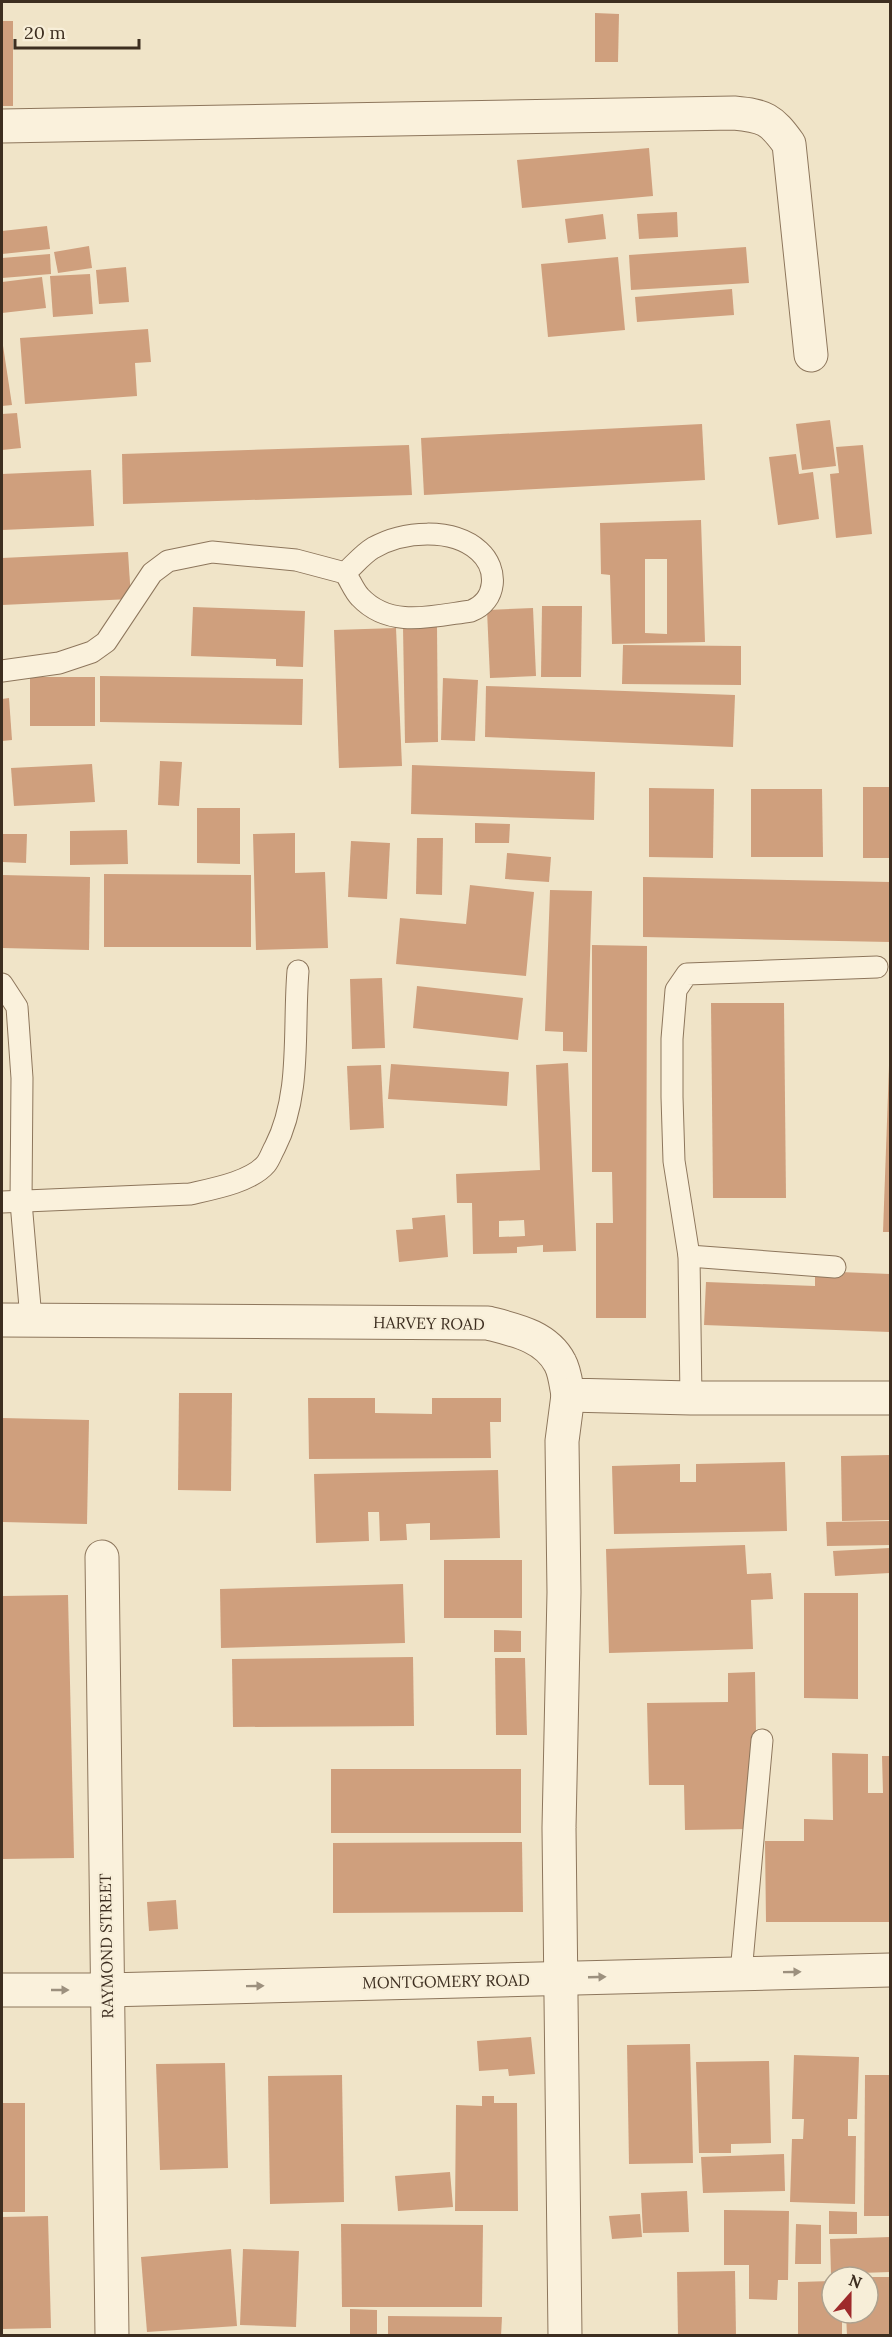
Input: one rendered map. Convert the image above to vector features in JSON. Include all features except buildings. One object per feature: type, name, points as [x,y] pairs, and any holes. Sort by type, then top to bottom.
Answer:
[{"type":"street","points":[[2,126],[722,113],[754,115],[776,125],[789,144],[811,355]]},
{"type":"street","name":"HARVEY ROAD","points":[[16,1319],[488,1323],[517,1330],[543,1342],[560,1364],[568,1395]]},
{"type":"street","points":[[565,2336],[559,1828],[564,1592],[562,1441],[568,1395],[691,1398],[891,1398]]},
{"type":"street","name":"RAYMOND STREET","points":[[102,1557],[112,2336]]},
{"type":"street","name":"MONTGOMERY ROAD","points":[[2,1990],[106,1990],[891,1970]]},
{"type":"lane","points":[[2,671],[59,663],[92,652],[106,642],[152,573],[168,561],[212,552],[296,560],[345,573],[359,596],[373,608],[406,620],[471,611],[480,607],[487,600],[493,588],[492,574],[487,560],[464,542],[444,536],[423,534],[389,541],[372,549],[345,573]]},
{"type":"lane","points":[[691,1398],[689,1256],[674,1150],[672,1039],[676,990],[687,974],[876,967]]},
{"type":"lane","points":[[11,1202],[190,1194],[248,1177],[266,1164],[280,1136],[293,1091],[298,971]]},
{"type":"lane","points":[[2,984],[17,1006],[22,1078],[11,1202],[16,1319]]},
{"type":"lane","points":[[689,1256],[836,1267]]},
{"type":"lane","points":[[741,1973],[762,1740]]}]
